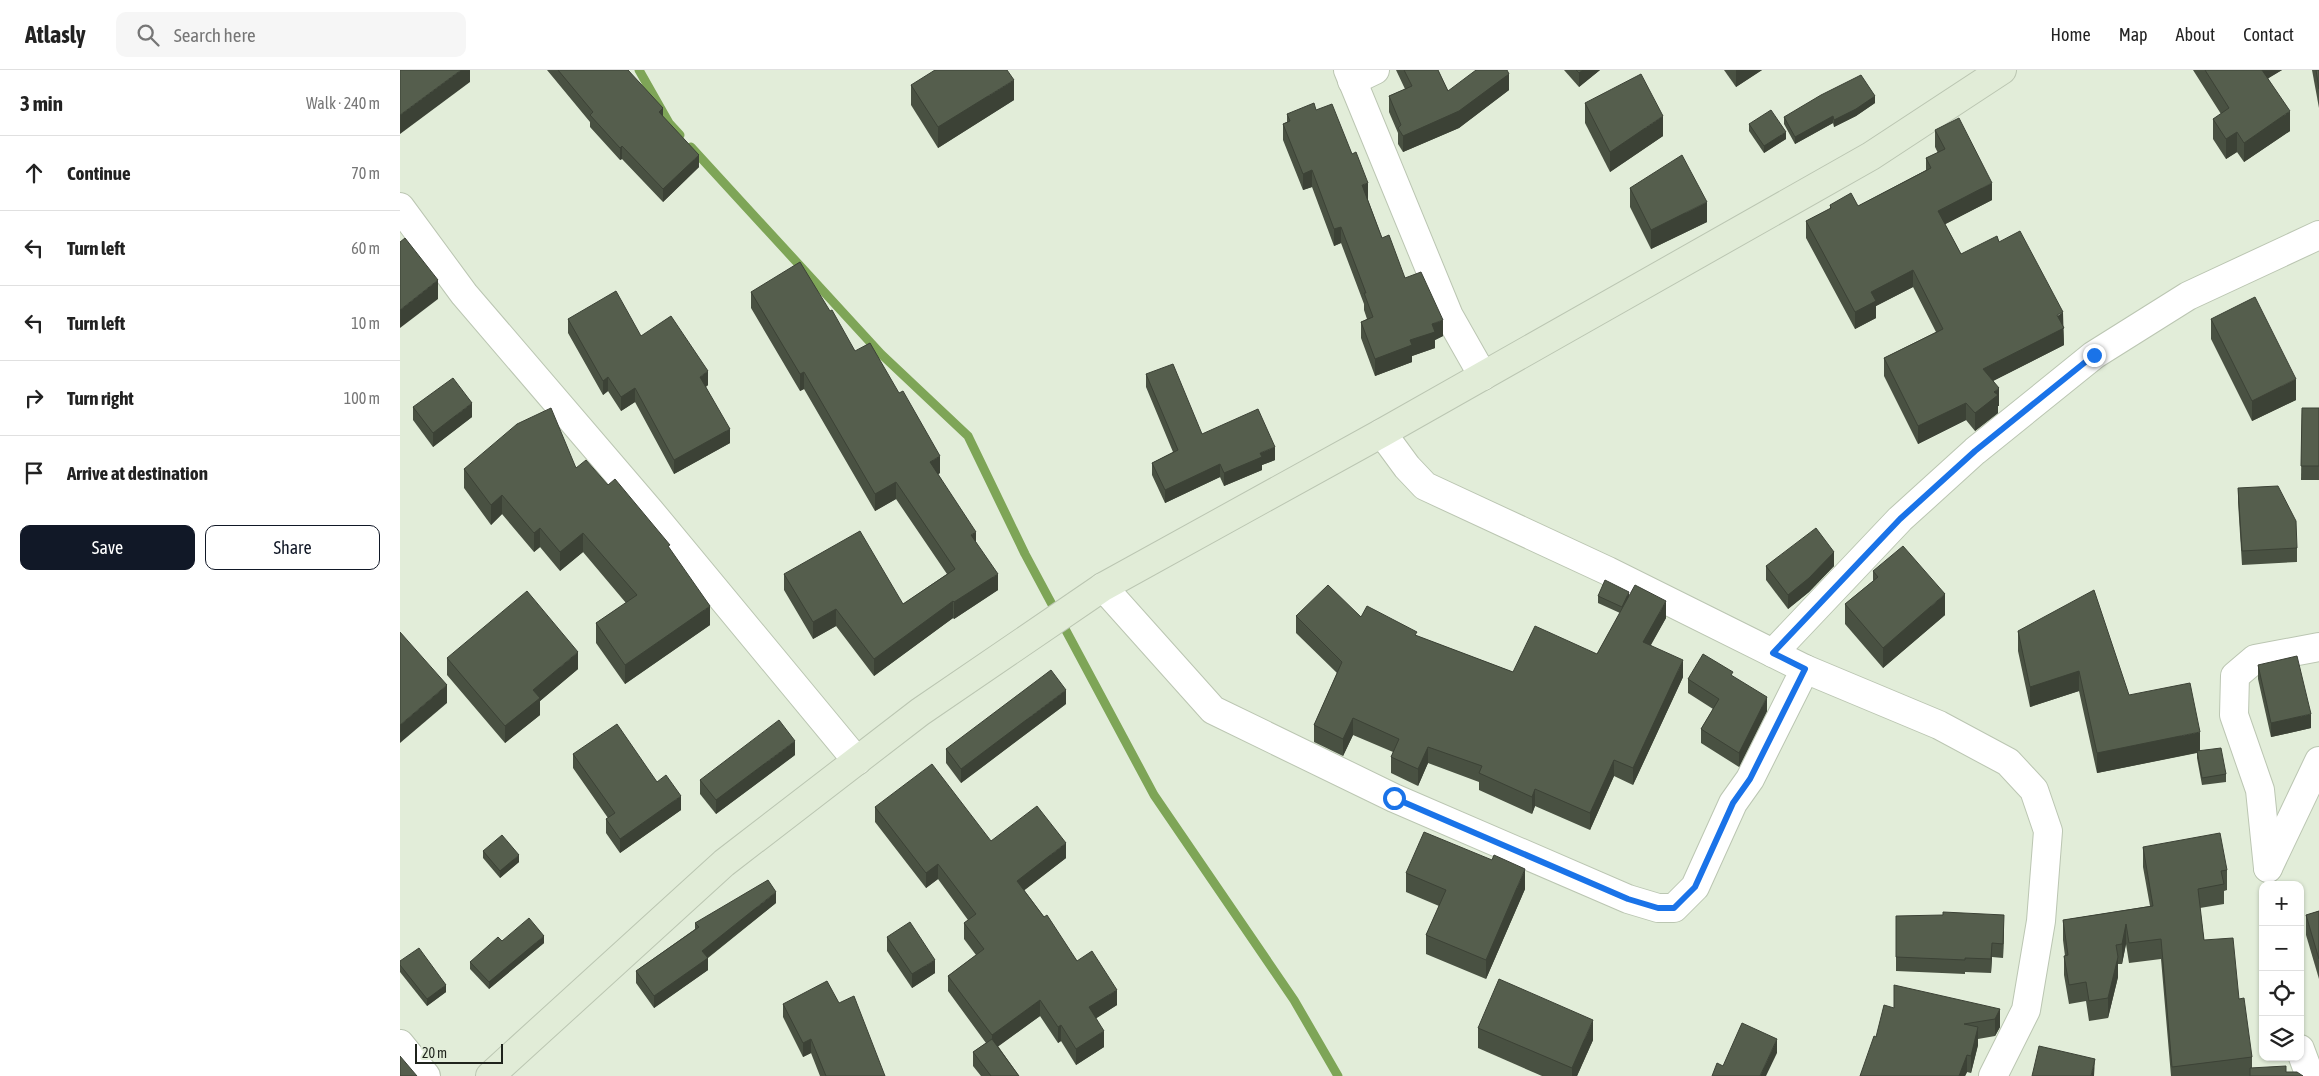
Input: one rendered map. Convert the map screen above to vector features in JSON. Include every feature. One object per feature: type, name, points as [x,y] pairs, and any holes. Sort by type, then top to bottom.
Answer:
[{"type":"street","points":[[490,1076],[724,863],[920,712],[1103,587],[1871,156],[2002,70]]},
{"type":"street","points":[[1358,74],[1449,316],[1482,376]]},
{"type":"street","points":[[400,206],[464,294],[650,511],[857,761]]},
{"type":"street","points":[[1773,653],[1900,519],[1975,451],[2094,355],[2188,296],[2319,235]]},
{"type":"street","points":[[1382,432],[1407,467],[1425,486],[1608,571],[1805,669],[1939,725],[2008,762],[2034,790],[2048,831],[2041,921],[2026,1010],[1993,1076]]},
{"type":"street","points":[[1103,587],[1214,710],[1394,798],[1628,899],[1658,908],[1674,908],[1695,887],[1733,803],[1750,779],[1805,669]]},
{"type":"street","points":[[2267,877],[2260,790],[2234,715],[2235,676],[2255,659],[2319,647]]},
{"type":"street","points":[[2267,877],[2319,761]]},
{"type":"street","points":[[400,1044],[426,1076]]},
{"type":"street","points":[[2304,1060],[2310,1076]]},
{"type":"building","points":[[400,70],[461,70],[400,115]]},
{"type":"building","points":[[558,70],[628,70],[663,108],[659,112],[699,155],[663,189],[622,146],[620,148],[590,115],[593,112]]},
{"type":"building","points":[[935,70],[1007,70],[1014,80],[938,127],[911,85]]},
{"type":"building","points":[[1404,70],[1438,70],[1448,91],[1476,70],[1507,70],[1509,74],[1459,111],[1403,136],[1398,128],[1401,125],[1389,96],[1412,86]]},
{"type":"building","points":[[2205,70],[2262,70],[2290,111],[2244,143],[2237,132],[2226,139],[2213,119],[2229,108]]},
{"type":"building","points":[[2316,70],[2319,70],[2319,89]]},
{"type":"building","points":[[1641,74],[1663,116],[1610,152],[1585,103]]},
{"type":"building","points":[[1861,75],[1875,96],[1856,109],[1834,120],[1833,116],[1795,137],[1784,117],[1821,95]]},
{"type":"building","points":[[1314,103],[1316,110],[1332,104],[1352,154],[1356,152],[1368,183],[1362,185],[1382,238],[1389,235],[1405,278],[1421,272],[1443,320],[1432,324],[1435,332],[1410,340],[1412,345],[1375,359],[1361,322],[1373,317],[1341,227],[1334,229],[1312,170],[1303,174],[1283,124],[1290,121],[1287,114]]},
{"type":"building","points":[[1771,110],[1786,132],[1764,146],[1749,124]]},
{"type":"building","points":[[1959,118],[1992,183],[1938,211],[1961,254],[1997,236],[1999,242],[2020,231],[2063,312],[2057,315],[2064,328],[1983,369],[1999,388],[1994,392],[1998,395],[1975,413],[1966,403],[1918,426],[1884,358],[1943,329],[1913,270],[1871,292],[1876,301],[1855,312],[1806,221],[1831,208],[1830,205],[1851,193],[1858,206],[1931,168],[1926,158],[1945,149],[1935,130]]},
{"type":"building","points":[[1682,155],[1707,202],[1651,230],[1630,188]]},
{"type":"building","points":[[405,238],[438,280],[400,310],[400,242]]},
{"type":"building","points":[[800,262],[830,311],[832,310],[855,351],[870,343],[899,393],[903,391],[940,456],[930,462],[976,532],[971,535],[998,574],[953,601],[874,659],[836,609],[813,622],[784,574],[860,531],[903,604],[955,569],[896,482],[875,494],[804,372],[800,374],[751,292]]},
{"type":"building","points":[[616,291],[641,336],[671,316],[708,371],[700,377],[730,429],[674,460],[635,388],[621,397],[608,377],[603,381],[568,319]]},
{"type":"building","points":[[2255,297],[2296,379],[2252,401],[2211,319]]},
{"type":"building","points":[[1173,364],[1202,434],[1258,409],[1275,447],[1260,453],[1262,457],[1224,473],[1220,464],[1165,490],[1152,463],[1178,450],[1146,374]]},
{"type":"building","points":[[453,378],[472,403],[433,433],[413,407]]},
{"type":"building","points":[[551,408],[576,468],[586,460],[608,485],[615,479],[670,545],[668,546],[710,606],[625,665],[596,623],[637,595],[583,533],[560,552],[540,528],[534,533],[502,495],[491,505],[464,469],[517,424]]},
{"type":"building","points":[[2302,408],[2319,408],[2319,466],[2301,466]]},
{"type":"building","points":[[2278,486],[2296,521],[2297,548],[2242,551],[2238,488]]},
{"type":"building","points":[[1816,528],[1834,552],[1809,578],[1788,595],[1766,566]]},
{"type":"building","points":[[1903,546],[1945,594],[1883,648],[1845,604],[1878,577],[1873,571]]},
{"type":"building","points":[[1605,580],[1629,592],[1622,607],[1598,596]]},
{"type":"building","points":[[1328,585],[1361,617],[1367,606],[1417,632],[1415,635],[1513,672],[1535,626],[1597,654],[1635,585],[1666,601],[1643,642],[1683,660],[1633,768],[1614,760],[1590,813],[1535,789],[1532,797],[1479,773],[1482,766],[1428,747],[1418,769],[1391,757],[1399,739],[1353,718],[1343,739],[1314,725],[1342,662],[1296,616]]},
{"type":"building","points":[[2094,590],[2129,695],[2190,683],[2200,732],[2097,753],[2079,671],[2030,687],[2018,631]]},
{"type":"building","points":[[527,591],[578,652],[533,690],[540,698],[505,726],[447,658]]},
{"type":"building","points":[[400,632],[447,685],[400,725]]},
{"type":"building","points":[[1703,654],[1733,672],[1731,675],[1767,697],[1739,753],[1701,729],[1719,699],[1688,679]]},
{"type":"building","points":[[2297,656],[2311,714],[2271,723],[2258,665]]},
{"type":"building","points":[[1051,670],[1066,690],[961,769],[946,749]]},
{"type":"building","points":[[779,720],[795,741],[716,800],[700,780]]},
{"type":"building","points":[[617,724],[657,782],[666,775],[681,796],[620,839],[606,819],[615,813],[573,754]]},
{"type":"building","points":[[2221,748],[2226,774],[2202,778],[2197,751]]},
{"type":"building","points":[[932,764],[991,841],[1037,806],[1066,843],[1017,881],[1044,917],[1047,915],[1077,961],[1092,951],[1117,990],[1089,1007],[1104,1031],[1076,1049],[1061,1025],[1058,1027],[1040,1000],[992,1035],[948,976],[984,949],[964,923],[976,914],[938,864],[926,873],[875,807]]},
{"type":"building","points":[[1424,832],[1492,860],[1494,855],[1525,869],[1486,960],[1426,935],[1446,890],[1406,873]]},
{"type":"building","points":[[2220,833],[2227,870],[2221,871],[2224,884],[2198,889],[2204,940],[2233,938],[2239,999],[2244,998],[2252,1057],[2172,1067],[2161,939],[2129,943],[2126,924],[2122,944],[2116,945],[2118,957],[2108,998],[2089,1001],[2086,982],[2069,985],[2064,956],[2068,955],[2063,920],[2153,906],[2143,847]]},
{"type":"building","points":[[502,835],[519,855],[500,871],[483,851]]},
{"type":"building","points":[[768,880],[776,892],[702,951],[708,958],[654,996],[636,971],[699,927],[695,923]]},
{"type":"building","points":[[2319,911],[2319,959],[2306,915]]},
{"type":"building","points":[[1943,912],[2004,915],[2003,944],[1992,943],[1991,959],[1965,958],[1965,960],[1896,957],[1896,916],[1943,915]]},
{"type":"building","points":[[529,918],[544,936],[489,982],[470,962],[498,937],[502,941]]},
{"type":"building","points":[[910,922],[935,960],[912,974],[887,937]]},
{"type":"building","points":[[419,948],[446,985],[427,999],[400,965],[400,961]]},
{"type":"building","points":[[1499,979],[1593,1020],[1572,1068],[1478,1028]]},
{"type":"building","points":[[827,981],[839,1003],[854,996],[885,1076],[826,1076],[811,1039],[803,1043],[783,1004]]},
{"type":"building","points":[[1894,985],[2000,1009],[1995,1019],[1964,1024],[1978,1027],[1971,1056],[1967,1055],[1959,1076],[1860,1076],[1874,1036],[1876,1037],[1884,1005],[1894,1008]]},
{"type":"building","points":[[1742,1023],[1777,1039],[1760,1076],[1712,1076],[1717,1063],[1723,1066]]},
{"type":"building","points":[[992,1039],[1019,1076],[991,1076],[973,1052]]},
{"type":"building","points":[[2039,1046],[2095,1059],[2091,1076],[2032,1076]]},
{"type":"building","points":[[400,1056],[417,1076],[400,1076]]},
{"type":"building","points":[[2286,1066],[2286,1072],[2297,1072],[2303,1076],[2250,1076],[2250,1068]]},
{"type":"waterway","points":[[639,70],[669,123],[680,135]]},
{"type":"waterway","points":[[691,147],[881,354],[968,436],[1025,554],[1154,795],[1294,1000],[1338,1076]]},
{"type":"route","points":[[1394,798],[1628,899],[1658,908],[1674,908],[1695,887],[1733,803],[1750,779],[1805,669],[1773,653],[1900,519],[1975,451],[2094,355]]}]
